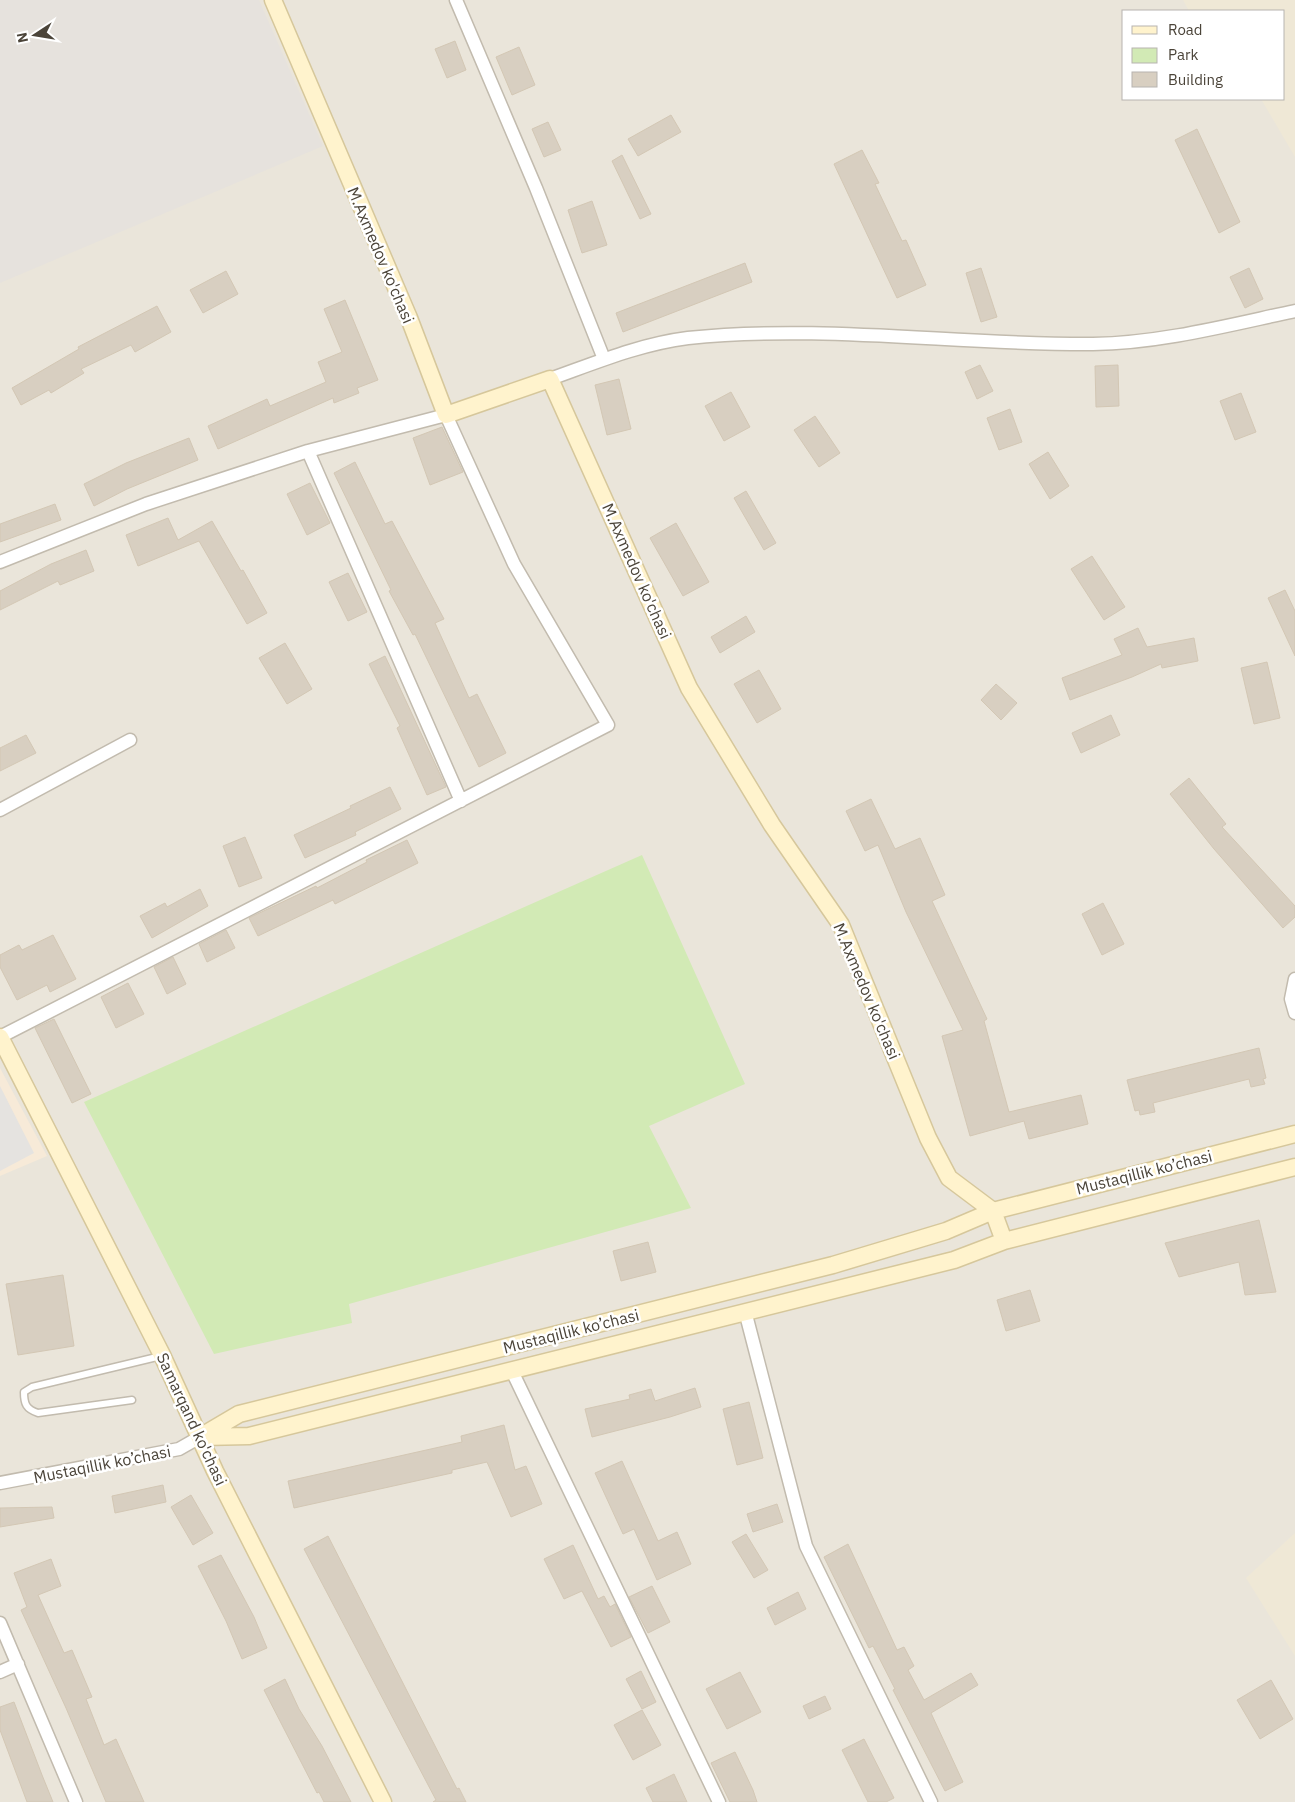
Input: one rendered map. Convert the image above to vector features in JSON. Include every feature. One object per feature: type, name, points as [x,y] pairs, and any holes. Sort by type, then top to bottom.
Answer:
[{"type":"street","name":"M.Axmedov ko'chasi","points":[[273,0],[408,318],[452,413]]},
{"type":"street","points":[[456,0],[536,188],[604,359]]},
{"type":"street","points":[[0,562],[146,504],[308,451],[452,413],[638,348],[687,338],[756,334],[1094,344],[1161,338],[1295,310]]},
{"type":"street","name":"M.Axmedov ko'chasi","points":[[550,379],[689,688],[772,825],[841,925],[928,1138],[949,1178],[993,1211]]},
{"type":"street","points":[[0,1037],[608,725],[514,564],[452,413]]},
{"type":"street","points":[[308,451],[460,801]]},
{"type":"street","points":[[0,810],[130,740]]},
{"type":"street","points":[[1295,979],[1291,999],[1295,1013]]},
{"type":"street","name":"Samarqand ko'chasi","points":[[0,1037],[162,1355],[200,1437],[383,1802]]},
{"type":"street","name":"Mustaqillik ko’chasi","points":[[0,1483],[179,1450],[239,1414],[833,1265],[946,1232],[993,1211],[1295,1134]]},
{"type":"street","name":"Mustaqillik ko’chasi","points":[[200,1437],[249,1436],[954,1260],[1004,1241],[1295,1167]]},
{"type":"street","points":[[993,1211],[1004,1241]]},
{"type":"street","points":[[745,1311],[806,1546],[931,1802]]},
{"type":"street","points":[[512,1371],[719,1802]]},
{"type":"street","points":[[0,1624],[76,1802]]},
{"type":"street","points":[[0,1672],[18,1664]]},
{"type":"lane","points":[[132,1400],[38,1413],[30,1411],[24,1404],[24,1392],[32,1387],[162,1355]]},
{"type":"shaded area","points":[[0,0],[1295,0],[1295,1802],[0,1802]]},
{"type":"shaded area","points":[[0,0],[259,0],[323,146],[0,283]]},
{"type":"shaded area","points":[[1183,0],[1295,0],[1295,157],[1262,100],[1285,100],[1285,10],[1188,10]]},
{"type":"shaded area","points":[[0,1068],[47,1156],[0,1176]]},
{"type":"shaded area","points":[[0,1086],[34,1153],[0,1171]]},
{"type":"shaded area","points":[[1295,1533],[1295,1656],[1246,1578]]},
{"type":"green space","points":[[642,855],[745,1084],[649,1126],[691,1208],[349,1304],[352,1323],[214,1354],[84,1102]]},
{"type":"building","points":[[455,41],[466,70],[447,78],[435,49]]},
{"type":"building","points":[[519,47],[535,85],[512,95],[496,57]]},
{"type":"building","points":[[671,115],[681,132],[638,156],[628,139]]},
{"type":"building","points":[[548,122],[561,150],[544,157],[532,129]]},
{"type":"building","points":[[1197,129],[1240,222],[1219,233],[1175,140]]},
{"type":"building","points":[[862,150],[879,183],[875,184],[902,241],[906,240],[926,285],[897,298],[834,164]]},
{"type":"building","points":[[622,155],[651,214],[640,219],[612,161]]},
{"type":"building","points":[[592,201],[607,245],[582,253],[568,210]]},
{"type":"building","points":[[745,263],[752,282],[623,332],[616,313]]},
{"type":"building","points":[[981,268],[997,317],[981,322],[966,273]]},
{"type":"building","points":[[1249,268],[1263,299],[1245,308],[1230,277]]},
{"type":"building","points":[[226,271],[238,294],[203,313],[190,290]]},
{"type":"building","points":[[345,300],[378,380],[357,388],[359,393],[334,403],[333,398],[218,449],[208,426],[267,399],[270,406],[326,382],[318,362],[342,352],[324,309]]},
{"type":"building","points":[[157,306],[171,332],[135,352],[131,345],[81,369],[84,373],[51,393],[49,390],[21,405],[12,388],[79,349],[78,347]]},
{"type":"building","points":[[980,365],[993,391],[977,399],[965,372]]},
{"type":"building","points":[[1118,365],[1119,406],[1096,407],[1095,366]]},
{"type":"building","points":[[619,379],[631,429],[607,435],[595,385]]},
{"type":"building","points":[[731,392],[750,427],[724,441],[705,406]]},
{"type":"building","points":[[1241,393],[1256,432],[1235,440],[1220,401]]},
{"type":"building","points":[[1010,409],[1022,442],[999,450],[987,418]]},
{"type":"building","points":[[815,416],[840,453],[819,467],[794,430]]},
{"type":"building","points":[[442,427],[463,472],[430,485],[413,438]]},
{"type":"building","points":[[189,438],[198,460],[127,489],[94,506],[84,484],[126,463]]},
{"type":"building","points":[[1048,452],[1069,486],[1050,499],[1029,464]]},
{"type":"building","points":[[355,462],[385,524],[392,521],[444,619],[435,623],[469,698],[477,694],[506,753],[479,767],[415,634],[413,635],[389,591],[391,590],[334,473]]},
{"type":"building","points":[[310,483],[330,523],[307,535],[287,494]]},
{"type":"building","points":[[746,491],[776,543],[764,550],[734,498]]},
{"type":"building","points":[[55,504],[61,520],[0,542],[0,524]]},
{"type":"building","points":[[168,518],[178,540],[212,521],[267,613],[247,624],[199,541],[138,566],[126,535]]},
{"type":"building","points":[[676,523],[709,582],[683,596],[650,538]]},
{"type":"building","points":[[86,550],[94,571],[60,585],[58,581],[0,610],[0,591],[51,564]]},
{"type":"building","points":[[1092,556],[1125,607],[1104,620],[1071,569]]},
{"type":"building","points":[[348,573],[367,612],[348,621],[329,582]]},
{"type":"building","points":[[1285,590],[1295,611],[1295,656],[1268,598]]},
{"type":"building","points":[[746,616],[755,632],[720,653],[711,637]]},
{"type":"building","points":[[1138,628],[1147,647],[1194,638],[1198,661],[1162,668],[1161,664],[1070,700],[1062,678],[1122,655],[1114,639]]},
{"type":"building","points":[[285,643],[312,689],[287,704],[259,658]]},
{"type":"building","points":[[385,656],[446,787],[427,795],[397,728],[400,726],[369,664]]},
{"type":"building","points":[[1267,662],[1280,718],[1254,724],[1241,668]]},
{"type":"building","points":[[759,670],[781,709],[757,723],[734,684]]},
{"type":"building","points":[[996,684],[1017,703],[1001,720],[981,700]]},
{"type":"building","points":[[1111,715],[1120,735],[1081,753],[1072,733]]},
{"type":"building","points":[[26,735],[36,753],[0,771],[0,748]]},
{"type":"building","points":[[1189,778],[1226,824],[1222,827],[1295,906],[1295,917],[1283,928],[1214,849],[1170,794]]},
{"type":"building","points":[[390,787],[401,809],[355,832],[356,835],[305,858],[294,835]]},
{"type":"building","points":[[871,799],[895,849],[920,838],[945,895],[932,901],[987,1019],[984,1021],[1009,1112],[1081,1095],[1088,1124],[1029,1139],[1024,1121],[970,1136],[942,1036],[963,1030],[906,912],[878,845],[865,851],[846,811]]},
{"type":"building","points":[[245,837],[262,878],[239,887],[223,846]]},
{"type":"building","points":[[407,840],[418,863],[335,904],[333,900],[258,936],[249,918],[316,886],[317,888],[367,862],[366,860]]},
{"type":"building","points":[[200,889],[208,906],[152,938],[140,916],[165,903],[167,907]]},
{"type":"building","points":[[1103,903],[1124,944],[1102,955],[1082,914]]},
{"type":"building","points":[[226,930],[235,948],[207,962],[199,944]]},
{"type":"building","points":[[53,935],[76,979],[50,992],[47,985],[17,1000],[0,967],[0,955],[19,945],[22,950]]},
{"type":"building","points":[[173,957],[186,984],[167,994],[154,967]]},
{"type":"building","points":[[128,983],[144,1014],[116,1028],[101,997]]},
{"type":"building","points":[[54,1019],[91,1094],[72,1103],[35,1028]]},
{"type":"building","points":[[1259,1048],[1266,1078],[1263,1079],[1265,1084],[1251,1087],[1249,1079],[1153,1103],[1155,1112],[1140,1115],[1139,1110],[1135,1111],[1127,1080]]},
{"type":"building","points":[[1259,1220],[1276,1292],[1245,1295],[1239,1262],[1179,1277],[1165,1243]]},
{"type":"building","points":[[648,1242],[656,1272],[621,1281],[613,1251]]},
{"type":"building","points":[[63,1275],[74,1346],[18,1355],[6,1284]]},
{"type":"building","points":[[1030,1290],[1040,1321],[1006,1331],[997,1300]]},
{"type":"building","points":[[695,1388],[701,1407],[592,1437],[585,1409],[630,1399],[629,1395],[651,1389],[655,1401]]},
{"type":"building","points":[[749,1402],[763,1458],[737,1465],[723,1409]]},
{"type":"building","points":[[504,1425],[515,1470],[526,1466],[542,1504],[511,1517],[487,1462],[452,1470],[452,1473],[294,1508],[288,1481],[462,1442],[461,1436]]},
{"type":"building","points":[[622,1461],[658,1541],[677,1532],[691,1564],[657,1580],[634,1529],[623,1534],[595,1473]]},
{"type":"building","points":[[163,1485],[166,1502],[115,1513],[112,1496]]},
{"type":"building","points":[[191,1495],[213,1533],[193,1545],[171,1507]]},
{"type":"building","points":[[777,1504],[783,1522],[753,1532],[747,1514]]},
{"type":"building","points":[[52,1507],[54,1518],[0,1527],[0,1508]]},
{"type":"building","points":[[746,1534],[768,1570],[754,1578],[732,1542]]},
{"type":"building","points":[[328,1536],[457,1789],[459,1788],[466,1802],[433,1802],[436,1800],[304,1549]]},
{"type":"building","points":[[848,1544],[897,1650],[904,1647],[914,1666],[908,1670],[924,1700],[971,1673],[978,1685],[931,1713],[963,1782],[945,1791],[893,1690],[895,1689],[873,1646],[869,1648],[824,1557]]},
{"type":"building","points":[[573,1545],[598,1599],[604,1596],[610,1607],[615,1604],[631,1637],[611,1647],[582,1591],[564,1599],[544,1559]]},
{"type":"building","points":[[221,1555],[254,1617],[267,1648],[242,1659],[226,1621],[198,1566]]},
{"type":"building","points":[[51,1559],[61,1586],[38,1595],[64,1653],[72,1650],[92,1697],[86,1699],[104,1745],[116,1739],[144,1802],[106,1802],[21,1610],[27,1607],[14,1573]]},
{"type":"building","points":[[652,1586],[670,1622],[648,1633],[629,1597]]},
{"type":"building","points":[[798,1592],[806,1609],[775,1625],[767,1608]]},
{"type":"building","points":[[641,1671],[656,1702],[642,1709],[626,1679]]},
{"type":"building","points":[[740,1672],[761,1712],[727,1729],[706,1689]]},
{"type":"building","points":[[285,1679],[299,1709],[322,1746],[351,1802],[324,1802],[319,1792],[317,1793],[264,1690]]},
{"type":"building","points":[[1271,1680],[1293,1719],[1260,1739],[1237,1700]]},
{"type":"building","points":[[825,1696],[831,1709],[809,1719],[803,1706]]},
{"type":"building","points":[[14,1702],[53,1802],[27,1802],[0,1730],[0,1707]]},
{"type":"building","points":[[642,1710],[661,1745],[633,1760],[614,1725]]},
{"type":"building","points":[[864,1739],[894,1798],[886,1802],[868,1802],[842,1750]]},
{"type":"building","points":[[735,1752],[757,1802],[730,1802],[711,1763]]},
{"type":"building","points":[[674,1774],[687,1802],[653,1802],[646,1788]]}]
